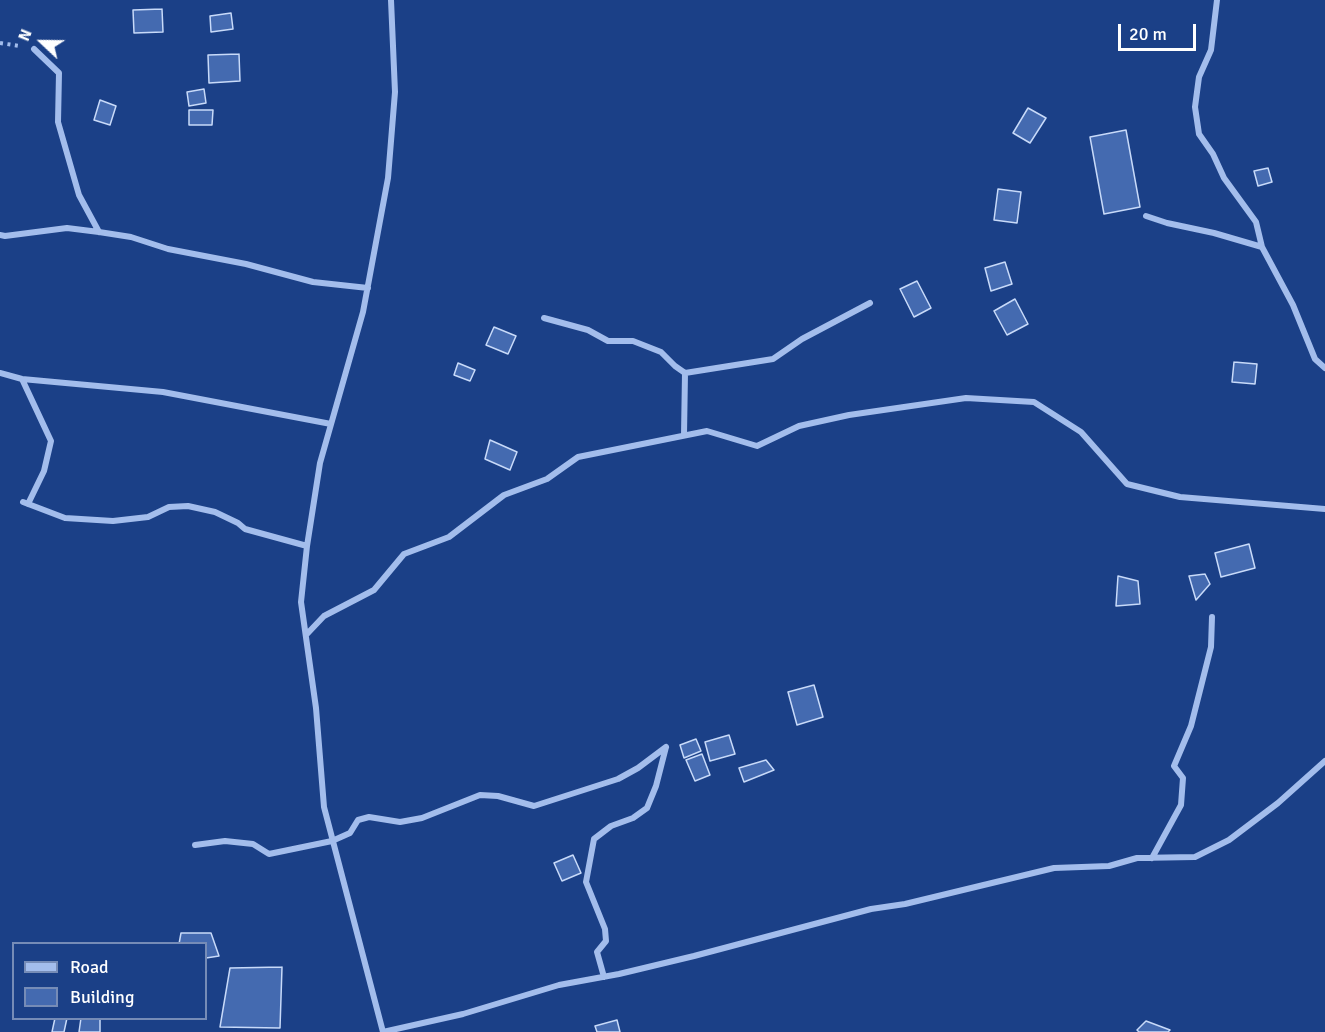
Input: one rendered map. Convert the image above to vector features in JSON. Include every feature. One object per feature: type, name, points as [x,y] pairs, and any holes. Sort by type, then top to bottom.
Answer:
[{"type":"street","points":[[391,0],[395,92],[388,177],[368,288],[351,357],[320,463],[301,602],[316,708],[324,807],[383,1032],[472,1012],[559,986],[760,939],[871,909],[905,904],[1054,868],[1109,866],[1137,858],[1196,857],[1229,840],[1278,803],[1325,761]]},
{"type":"street","points":[[1217,0],[1210,50],[1199,77],[1195,107],[1199,134],[1213,154],[1224,178],[1256,222],[1262,248],[1293,305],[1315,359],[1325,368]]},
{"type":"street","points":[[34,49],[59,73],[58,122],[79,195],[99,232]]},
{"type":"street","points":[[1146,216],[1262,248]]},
{"type":"street","points":[[0,235],[67,228],[99,232],[131,237],[168,249],[246,264],[313,282],[368,288]]},
{"type":"street","points":[[544,318],[588,330],[608,340],[633,341],[661,352],[685,373],[773,359],[802,339],[870,303]]},
{"type":"street","points":[[0,373],[22,379],[163,392],[331,424]]},
{"type":"street","points":[[684,435],[685,373]]},
{"type":"street","points":[[22,379],[51,441],[44,471],[26,503],[65,518],[113,520],[148,517],[169,507],[188,506],[215,512],[245,529],[307,546]]},
{"type":"street","points":[[306,635],[324,616],[374,590],[404,554],[449,537],[504,495],[547,478],[578,457],[707,431],[757,446],[799,426],[849,415],[966,398],[1034,402],[1081,432],[1127,484],[1180,497],[1325,509]]},
{"type":"street","points":[[1152,858],[1181,805],[1183,778],[1174,766],[1191,726],[1209,656],[1212,617]]},
{"type":"street","points":[[195,845],[225,841],[254,844],[269,854],[332,841],[350,833],[358,820],[369,817],[400,822],[422,819],[480,795],[498,796],[534,806],[618,779],[638,768],[666,747],[656,786],[647,808],[633,818],[612,826],[594,839],[586,882],[605,929],[606,941],[597,952],[604,977]]},
{"type":"building","points":[[162,9],[163,32],[134,33],[133,10]]},
{"type":"building","points":[[231,13],[233,29],[211,32],[210,16]]},
{"type":"building","points":[[239,54],[240,81],[209,83],[208,55]]},
{"type":"building","points":[[204,89],[206,103],[189,106],[187,92]]},
{"type":"building","points":[[100,100],[116,106],[110,125],[94,120]]},
{"type":"building","points":[[1028,108],[1046,118],[1030,143],[1013,133]]},
{"type":"building","points":[[189,110],[213,110],[212,125],[189,125]]},
{"type":"building","points":[[1126,130],[1140,207],[1104,214],[1090,137]]},
{"type":"building","points":[[1268,168],[1272,182],[1258,186],[1254,171]]},
{"type":"building","points":[[998,189],[1021,192],[1017,223],[994,220]]},
{"type":"building","points":[[1005,262],[1012,284],[991,291],[985,268]]},
{"type":"building","points":[[917,281],[931,308],[914,317],[900,289]]},
{"type":"building","points":[[1015,299],[1028,324],[1007,335],[994,311]]},
{"type":"building","points":[[494,327],[516,336],[508,354],[486,345]]},
{"type":"building","points":[[1234,362],[1257,364],[1255,384],[1232,382]]},
{"type":"building","points":[[458,363],[475,370],[470,381],[454,375]]},
{"type":"building","points":[[490,440],[517,452],[510,470],[485,459]]},
{"type":"building","points":[[1249,544],[1255,568],[1221,577],[1215,553]]},
{"type":"building","points":[[1205,574],[1210,584],[1196,600],[1189,576]]},
{"type":"building","points":[[1118,576],[1138,581],[1140,604],[1116,606]]},
{"type":"building","points":[[814,685],[823,717],[797,725],[788,692]]},
{"type":"building","points":[[729,735],[735,754],[710,761],[705,742]]},
{"type":"building","points":[[696,739],[701,751],[684,758],[680,745]]},
{"type":"building","points":[[702,754],[710,775],[695,781],[686,760]]},
{"type":"building","points":[[766,760],[774,770],[744,782],[739,768]]},
{"type":"building","points":[[573,855],[581,873],[562,881],[554,863]]},
{"type":"building","points":[[181,933],[211,933],[219,956],[207,958],[207,942],[179,942]]},
{"type":"building","points":[[282,967],[280,1028],[220,1027],[230,968]]},
{"type":"building","points":[[55,1020],[67,1020],[64,1032],[52,1032]]},
{"type":"building","points":[[81,1020],[100,1020],[100,1032],[79,1032]]},
{"type":"building","points":[[617,1020],[620,1032],[597,1032],[595,1026]]},
{"type":"building","points":[[1146,1021],[1170,1030],[1168,1032],[1139,1032],[1137,1030]]}]
